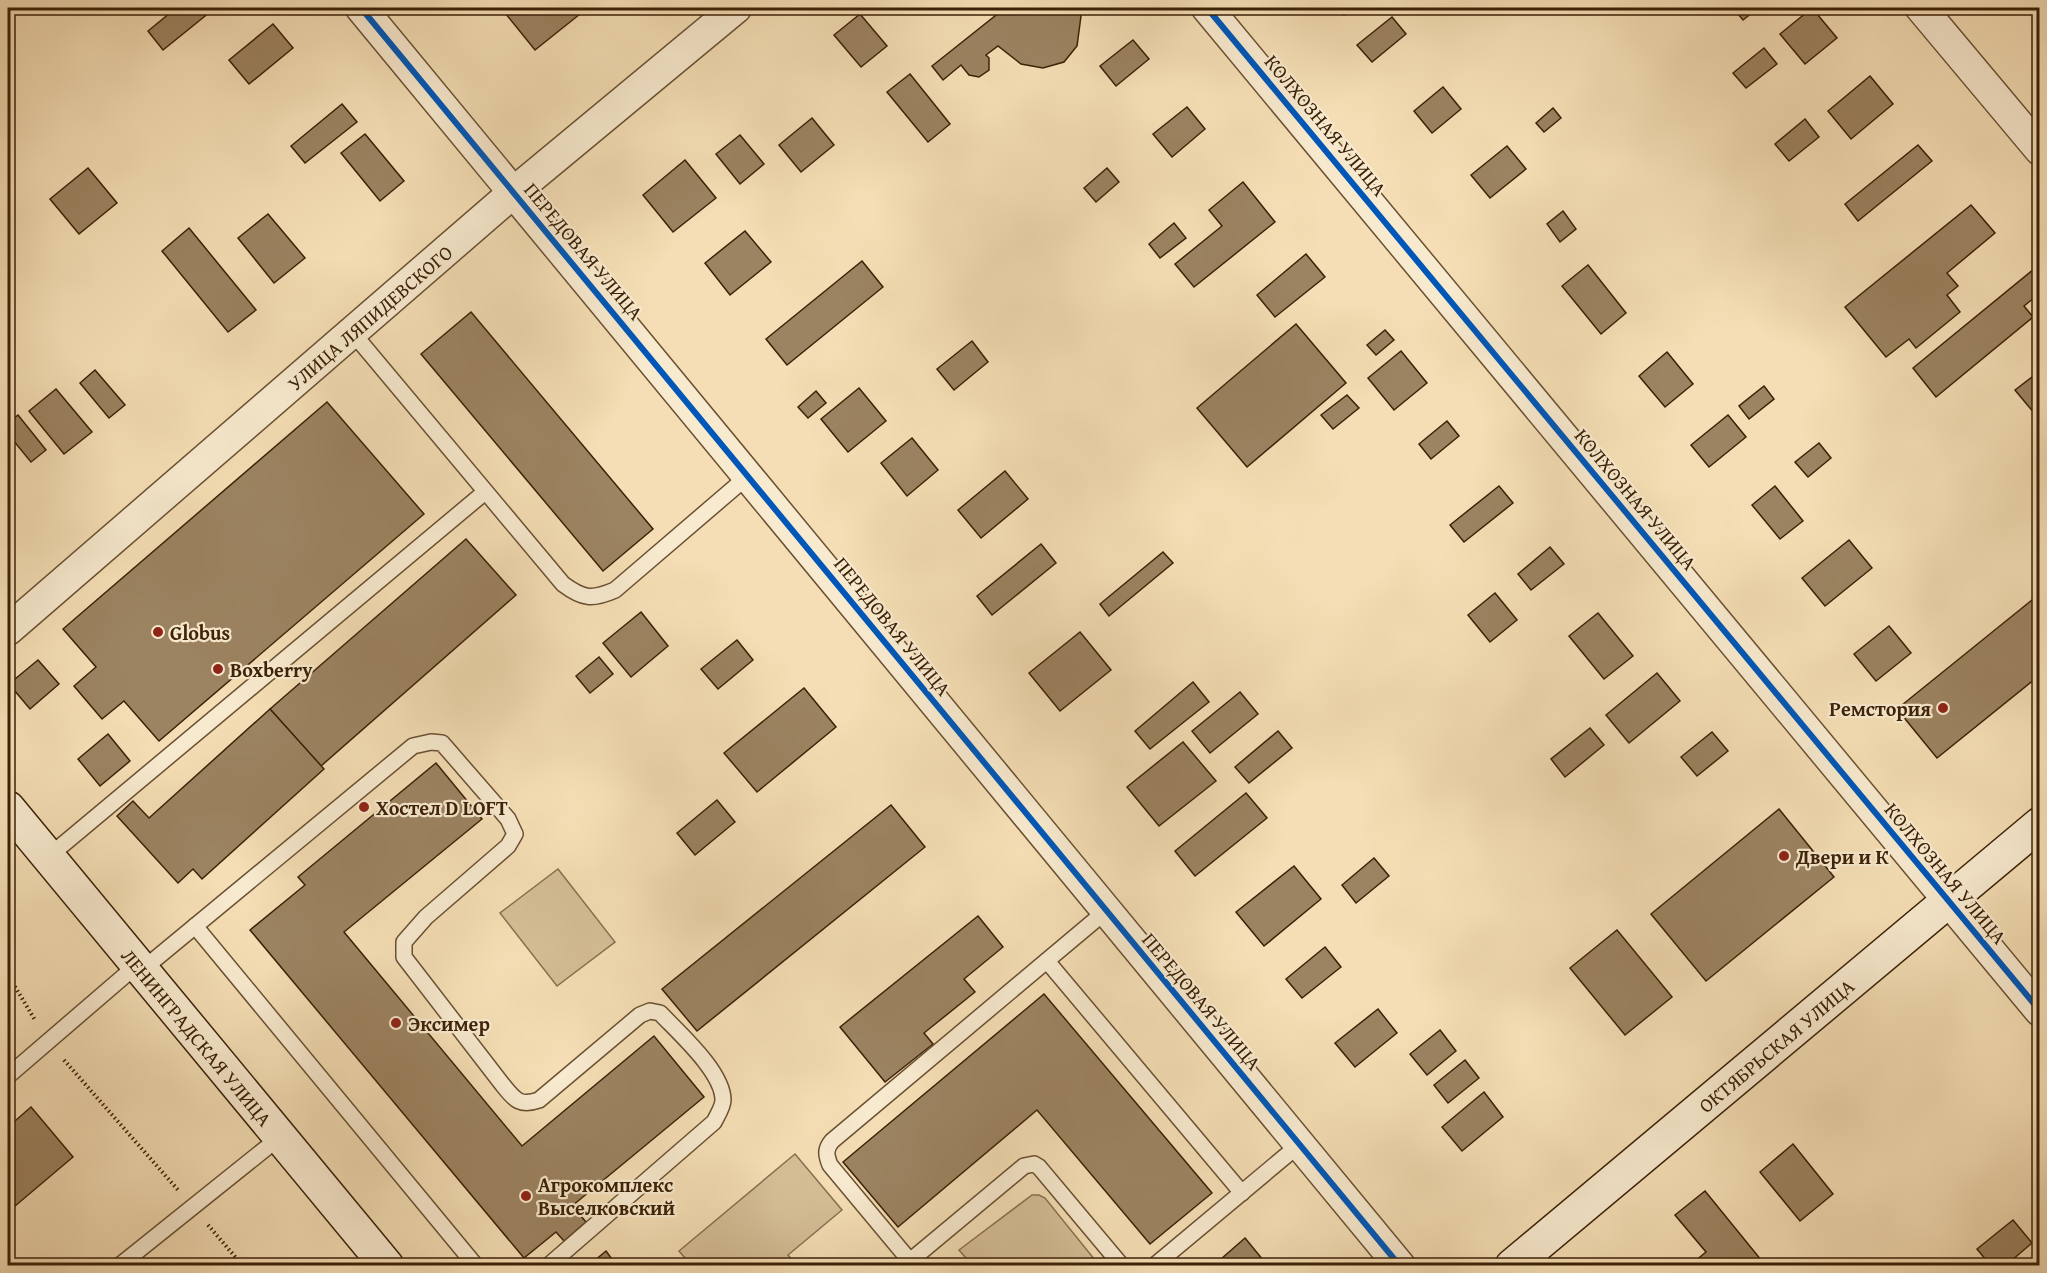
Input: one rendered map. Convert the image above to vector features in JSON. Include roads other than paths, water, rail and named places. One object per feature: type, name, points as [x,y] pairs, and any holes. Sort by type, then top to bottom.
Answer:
[{"type":"main road","name":"ЛЕНИНГРАДСКАЯ УЛИЦА","points":[[8,808],[387,1266]]},
{"type":"main road","name":"ОКТЯБРЬСКАЯ УЛИЦА","points":[[1512,1266],[2040,824]]},
{"type":"street","name":"ПЕРЕДОВАЯ УЛИЦА","points":[[362,8],[1400,1266]]},
{"type":"street","name":"УЛИЦА ЛЯПИДЕВСКОГО","points":[[8,630],[514,192],[736,8]]},
{"type":"street","name":"КОЛХОЗНАЯ УЛИЦА","points":[[1207,8],[2040,1011]]},
{"type":"street","points":[[1921,8],[2040,150]]},
{"type":"lane","points":[[352,332],[563,585],[578,595],[598,598],[615,590],[748,476]]},
{"type":"lane","points":[[48,857],[485,492]]},
{"type":"lane","points":[[8,1076],[139,967],[195,926],[414,746],[431,742],[442,743],[508,819],[514,834],[508,846],[426,917],[404,942],[404,957],[502,1084],[515,1100],[528,1104],[539,1100],[640,1015],[650,1011],[660,1013],[708,1066],[719,1083],[723,1101],[714,1122],[548,1266]]},
{"type":"lane","points":[[1106,911],[832,1141],[827,1147],[826,1155],[830,1165],[913,1263],[1024,1166],[1034,1164],[1039,1167],[1122,1266]]},
{"type":"lane","points":[[195,926],[476,1266]]},
{"type":"lane","points":[[1047,961],[1242,1193]]},
{"type":"lane","points":[[119,1266],[279,1137]]},
{"type":"lane","points":[[1154,1266],[1300,1144]]},
{"type":"place","name":"Globus","points":[[158,632]]},
{"type":"place","name":"Boxberry","points":[[218,669]]},
{"type":"place","name":"Ремстория","points":[[1943,708]]},
{"type":"place","name":"Хостел D LOFT","points":[[364,807]]},
{"type":"place","name":"Двери и К","points":[[1784,856]]},
{"type":"place","name":"Эксимер","points":[[396,1023]]},
{"type":"place","name":"Агрокомплекс Выселковский","points":[[526,1196]]}]
